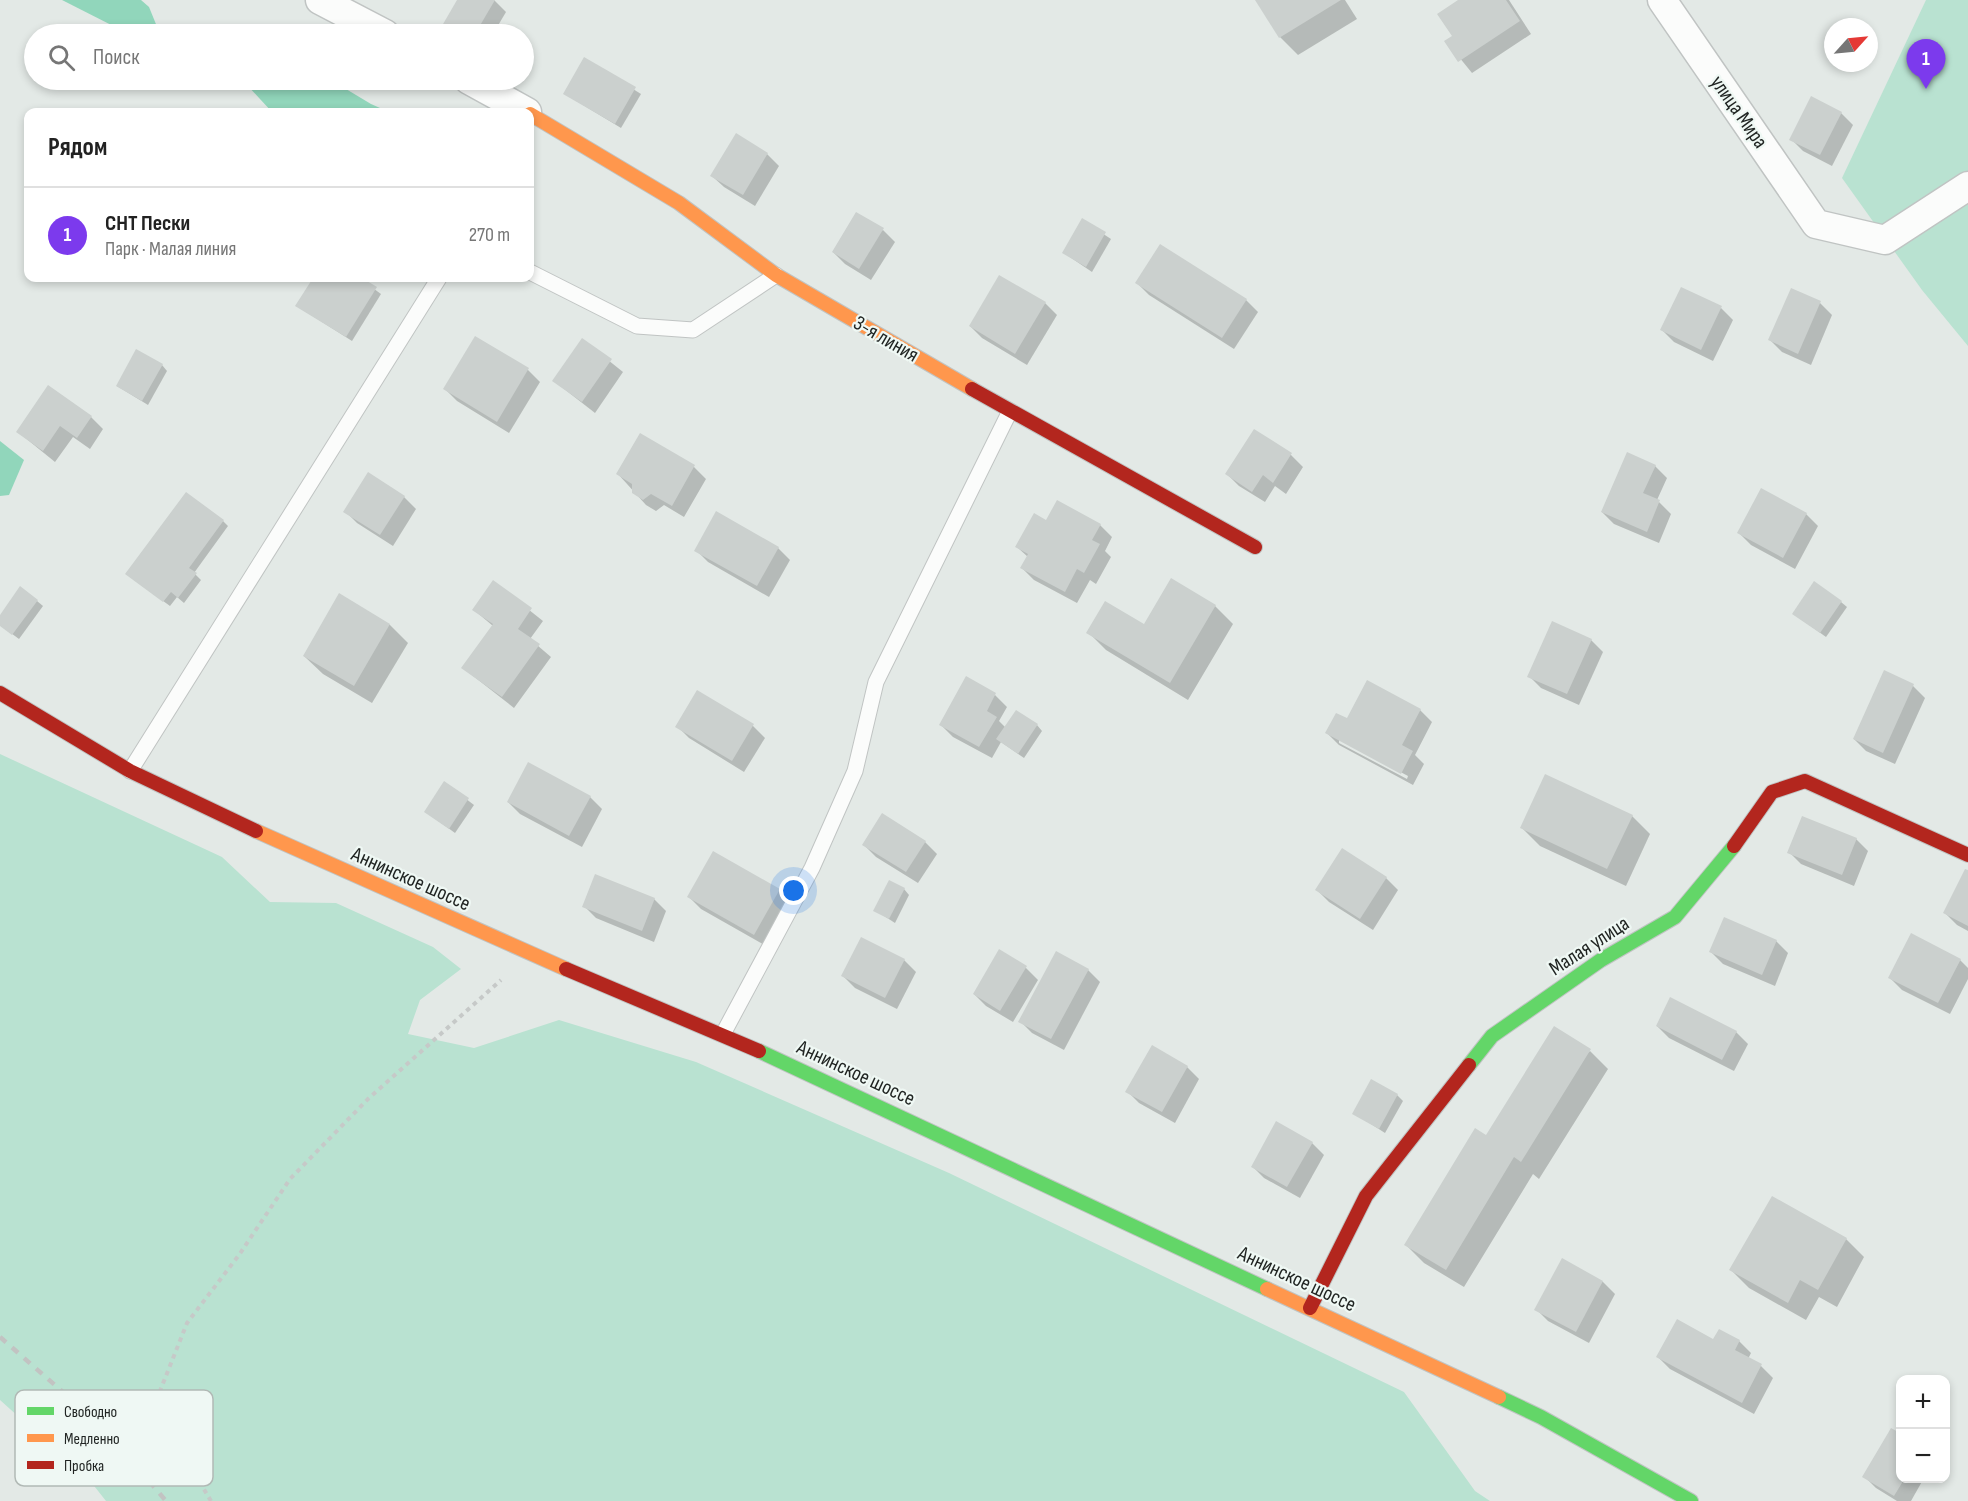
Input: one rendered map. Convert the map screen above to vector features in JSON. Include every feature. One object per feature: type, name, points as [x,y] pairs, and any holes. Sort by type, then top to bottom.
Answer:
[{"type":"main road","name":"3-я линия","points":[[534,116],[679,204],[776,275],[1010,411],[1255,547]]},
{"type":"main road","name":"Аннинское шоссе","points":[[0,693],[130,771],[328,865],[526,953],[723,1034],[1310,1308],[1541,1417],[1691,1501]]},
{"type":"main road","name":"Малая улица","points":[[1310,1308],[1366,1196],[1492,1036],[1601,960],[1675,917],[1724,860],[1773,792],[1805,782],[1968,855]]},
{"type":"street","points":[[320,0],[366,24]]},
{"type":"street","name":"улица Мира","points":[[1662,0],[1816,224],[1885,240],[1968,186]]},
{"type":"street","name":"3-я линия","points":[[487,90],[520,108]]},
{"type":"lane","points":[[534,274],[637,326],[693,330],[776,275]]},
{"type":"lane","points":[[130,771],[436,282]]},
{"type":"lane","points":[[723,1034],[812,868],[855,771],[876,682],[1010,411]]},
{"type":"path","points":[[160,1390],[187,1323],[239,1255],[290,1179],[369,1098],[493,989],[526,953]]},
{"type":"path","points":[[202,1486],[211,1501]]},
{"type":"shaded area","points":[[62,0],[141,0],[149,7],[156,24],[109,24]]},
{"type":"shaded area","points":[[1926,0],[1968,0],[1968,346],[1922,290],[1842,178]]},
{"type":"shaded area","points":[[252,90],[348,90],[380,108],[268,108]]},
{"type":"shaded area","points":[[0,441],[24,460],[9,495],[0,496]]},
{"type":"shaded area","points":[[0,754],[222,857],[270,902],[336,903],[433,947],[461,969],[420,1000],[408,1034],[474,1048],[559,1020],[696,1062],[949,1173],[1404,1392],[1475,1491],[1490,1501],[106,1501],[94,1486],[213,1486],[213,1390],[15,1390],[15,1414],[0,1400]]},
{"type":"building","points":[[457,0],[495,0],[481,24],[443,24]]},
{"type":"building","points":[[1255,0],[1341,0],[1279,38]]},
{"type":"building","points":[[1458,0],[1506,0],[1520,21],[1458,62],[1444,41],[1452,36],[1437,14]]},
{"type":"building","points":[[584,57],[636,87],[615,124],[563,94]]},
{"type":"building","points":[[1811,96],[1842,112],[1820,155],[1789,140]]},
{"type":"building","points":[[736,133],[768,153],[743,195],[710,176]]},
{"type":"building","points":[[856,212],[884,228],[859,269],[832,252]]},
{"type":"building","points":[[1082,218],[1106,232],[1086,267],[1062,253]]},
{"type":"building","points":[[1160,244],[1247,299],[1222,338],[1135,283]]},
{"type":"building","points":[[999,275],[1046,302],[1015,354],[969,326]]},
{"type":"building","points":[[310,282],[369,282],[377,287],[346,337],[295,306]]},
{"type":"building","points":[[1681,287],[1722,306],[1701,350],[1660,330]]},
{"type":"building","points":[[1791,288],[1821,301],[1798,354],[1768,340]]},
{"type":"building","points":[[475,336],[529,368],[497,422],[443,389]]},
{"type":"building","points":[[582,338],[612,359],[582,402],[552,381]]},
{"type":"building","points":[[136,349],[163,364],[142,401],[116,386]]},
{"type":"building","points":[[48,385],[92,416],[77,438],[60,426],[43,451],[16,432]]},
{"type":"building","points":[[1254,429],[1292,453],[1273,483],[1263,475],[1252,492],[1225,474]]},
{"type":"building","points":[[640,433],[695,465],[672,506],[651,494],[643,500],[632,493],[632,484],[616,474]]},
{"type":"building","points":[[1627,452],[1656,465],[1643,493],[1660,500],[1647,532],[1601,512]]},
{"type":"building","points":[[368,472],[405,496],[380,535],[343,512]]},
{"type":"building","points":[[1761,488],[1807,513],[1783,558],[1737,533]]},
{"type":"building","points":[[186,492],[224,520],[189,568],[197,573],[178,598],[171,592],[163,602],[125,574]]},
{"type":"building","points":[[1057,500],[1101,524],[1092,540],[1100,544],[1084,573],[1077,569],[1065,592],[1020,568],[1028,554],[1015,547],[1034,513],[1046,520]]},
{"type":"building","points":[[716,511],[779,547],[757,586],[694,551]]},
{"type":"building","points":[[1171,578],[1216,605],[1170,683],[1086,633],[1105,601],[1144,624]]},
{"type":"building","points":[[493,580],[532,608],[518,629],[540,644],[502,697],[461,668],[493,624],[472,610]]},
{"type":"building","points":[[1814,581],[1842,601],[1820,633],[1792,614]]},
{"type":"building","points":[[20,586],[38,600],[12,635],[0,626],[0,615]]},
{"type":"building","points":[[339,593],[390,624],[354,686],[303,656]]},
{"type":"building","points":[[1552,621],[1592,639],[1567,694],[1527,677]]},
{"type":"building","points":[[1884,670],[1914,684],[1883,753],[1853,739]]},
{"type":"building","points":[[966,676],[996,693],[987,711],[997,717],[979,747],[939,725]]},
{"type":"building","points":[[1367,680],[1421,709],[1402,745],[1413,751],[1401,774],[1325,733],[1336,713],[1347,718]]},
{"type":"building","points":[[697,690],[754,724],[732,761],[675,727]]},
{"type":"building","points":[[1016,710],[1038,724],[1018,754],[996,739]]},
{"type":"building","points":[[528,762],[591,796],[569,836],[507,802]]},
{"type":"building","points":[[1545,774],[1633,815],[1607,869],[1520,828]]},
{"type":"building","points":[[444,781],[469,798],[449,829],[424,812]]},
{"type":"building","points":[[882,813],[926,841],[906,872],[862,845]]},
{"type":"building","points":[[1802,816],[1857,838],[1842,875],[1787,853]]},
{"type":"building","points":[[1342,848],[1387,877],[1360,919],[1315,890]]},
{"type":"building","points":[[713,851],[780,889],[754,935],[687,897]]},
{"type":"building","points":[[1965,869],[1968,870],[1968,926],[1943,913]]},
{"type":"building","points":[[595,874],[655,898],[642,931],[582,907]]},
{"type":"building","points":[[889,880],[905,888],[889,919],[873,911]]},
{"type":"building","points":[[1724,917],[1777,940],[1762,975],[1709,952]]},
{"type":"building","points":[[1911,933],[1961,959],[1938,1003],[1888,978]]},
{"type":"building","points":[[861,937],[905,959],[885,998],[841,976]]},
{"type":"building","points":[[999,949],[1027,966],[1000,1011],[973,994]]},
{"type":"building","points":[[1056,951],[1089,969],[1051,1039],[1018,1022]]},
{"type":"building","points":[[1670,997],[1737,1031],[1722,1060],[1656,1026]]},
{"type":"building","points":[[1554,1026],[1591,1049],[1521,1162],[1514,1157],[1446,1270],[1404,1245],[1475,1128],[1486,1135]]},
{"type":"building","points":[[1152,1045],[1188,1066],[1162,1112],[1125,1092]]},
{"type":"building","points":[[1371,1079],[1398,1094],[1379,1129],[1352,1114]]},
{"type":"building","points":[[1276,1121],[1313,1142],[1287,1187],[1251,1167]]},
{"type":"building","points":[[1772,1196],[1847,1238],[1818,1290],[1800,1280],[1788,1303],[1729,1270]]},
{"type":"building","points":[[1562,1258],[1603,1281],[1576,1332],[1534,1310]]},
{"type":"building","points":[[1677,1319],[1713,1339],[1719,1329],[1740,1340],[1735,1350],[1762,1364],[1742,1403],[1656,1357]]},
{"type":"building","points":[[1891,1428],[1896,1431],[1896,1483],[1902,1483],[1894,1496],[1862,1477]]},
{"type":"railway","points":[[0,1337],[61,1390]]},
{"type":"railway","points":[[153,1486],[166,1501]]},
{"type":"traffic: fast","points":[[1469,1065],[1492,1036],[1601,960],[1675,917],[1734,846]]},
{"type":"traffic: fast","points":[[759,1051],[1267,1289]]},
{"type":"traffic: fast","points":[[1499,1397],[1541,1417],[1691,1501]]},
{"type":"traffic: slow","points":[[534,116],[679,203],[776,275],[972,389]]},
{"type":"traffic: slow","points":[[256,831],[566,969]]},
{"type":"traffic: slow","points":[[1267,1289],[1499,1397]]},
{"type":"traffic: jam","points":[[972,389],[1255,547]]},
{"type":"traffic: jam","points":[[0,693],[130,771],[256,831]]},
{"type":"traffic: jam","points":[[1734,846],[1772,792],[1805,781],[1968,855]]},
{"type":"traffic: jam","points":[[566,969],[759,1051]]},
{"type":"traffic: jam","points":[[1310,1308],[1366,1196],[1469,1065]]},
{"type":"place","name":"СНТ Пески","points":[[1926,89]]}]
